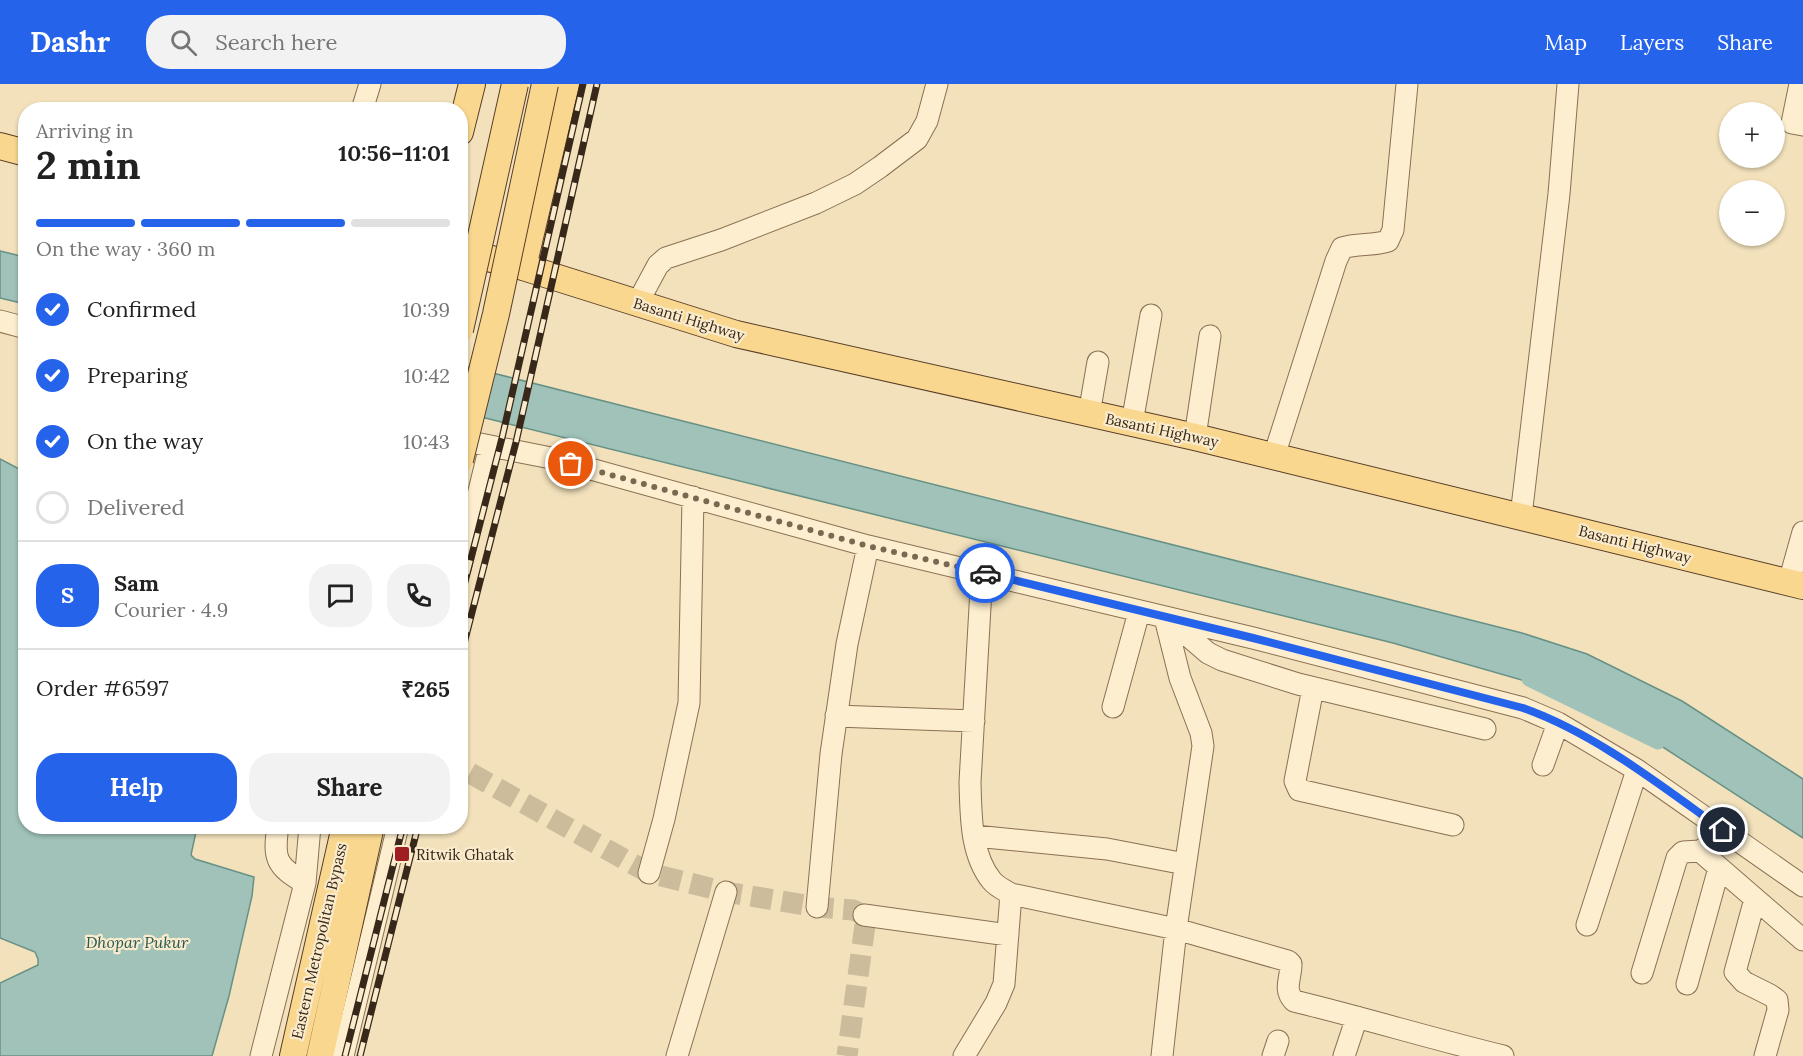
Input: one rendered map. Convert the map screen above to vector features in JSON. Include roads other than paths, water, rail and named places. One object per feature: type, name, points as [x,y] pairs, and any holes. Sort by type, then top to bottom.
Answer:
[{"type":"main road","points":[[468,102],[472,84]]},
{"type":"main road","points":[[468,294],[515,84]]},
{"type":"main road","points":[[468,428],[496,314],[545,84]]},
{"type":"main road","points":[[524,267],[566,84]]},
{"type":"main road","points":[[0,146],[18,151]]},
{"type":"main road","name":"Basanti Highway","points":[[468,253],[524,267],[736,334],[1195,437],[1796,584]]},
{"type":"main road","name":"Eastern Metropolitan Bypass","points":[[293,1056],[342,894],[345,834]]},
{"type":"main road","points":[[326,1056],[342,894],[368,834]]},
{"type":"street","points":[[364,102],[369,84]]},
{"type":"street","points":[[637,304],[658,265],[666,258],[721,240],[816,203],[855,184],[887,162],[917,139],[927,122],[936,84]]},
{"type":"street","points":[[1274,456],[1342,248],[1355,244],[1375,245],[1388,241],[1393,230],[1407,84]]},
{"type":"street","points":[[1521,516],[1559,194],[1569,84]]},
{"type":"street","points":[[1800,84],[1792,123],[1803,125]]},
{"type":"street","points":[[1132,423],[1151,315]]},
{"type":"street","points":[[0,321],[18,326]]},
{"type":"street","points":[[1195,437],[1210,336]]},
{"type":"street","points":[[1089,414],[1098,362]]},
{"type":"street","points":[[468,442],[551,458],[868,546],[982,572],[1523,708],[1558,723],[1637,770],[1803,886]]},
{"type":"street","points":[[468,536],[490,446]]},
{"type":"street","points":[[649,873],[664,819],[689,703],[693,497]]},
{"type":"street","points":[[1796,584],[1803,532]]},
{"type":"street","points":[[817,907],[836,716],[847,644],[868,546]]},
{"type":"street","points":[[982,572],[970,782],[978,857],[993,883],[1011,894],[1176,929],[1288,961],[1291,964],[1288,995],[1294,1001],[1503,1056]]},
{"type":"street","points":[[1113,707],[1140,612]]},
{"type":"street","points":[[1171,620],[1208,653],[1222,660],[1313,688],[1485,729]]},
{"type":"street","points":[[1162,1056],[1176,929],[1203,746],[1202,733],[1180,678],[1171,620]]},
{"type":"street","points":[[1367,701],[1371,669]]},
{"type":"street","points":[[1313,688],[1295,782],[1299,790],[1453,825]]},
{"type":"street","points":[[836,716],[974,721]]},
{"type":"street","points":[[1543,765],[1558,723]]},
{"type":"street","points":[[1587,925],[1637,770]]},
{"type":"street","points":[[1642,973],[1677,858],[1683,852],[1700,851],[1723,830]]},
{"type":"street","points":[[277,834],[275,855],[279,863],[285,871],[305,883]]},
{"type":"street","points":[[261,1056],[305,883],[309,834]]},
{"type":"street","points":[[326,1056],[395,834]]},
{"type":"street","points":[[975,836],[1107,849],[1185,864]]},
{"type":"street","points":[[1700,851],[1803,940]]},
{"type":"street","points":[[1687,984],[1719,868]]},
{"type":"street","points":[[677,1056],[726,892]]},
{"type":"street","points":[[964,1056],[996,1003],[1004,984],[1011,894]]},
{"type":"street","points":[[1755,899],[1735,972],[1744,982],[1777,1000],[1778,1010],[1765,1056]]},
{"type":"street","points":[[864,915],[1008,935]]},
{"type":"street","points":[[1344,1056],[1357,1017]]},
{"type":"water","points":[[0,251],[18,255],[18,302],[0,298]]},
{"type":"water","points":[[468,367],[1522,633],[1587,654],[1682,701],[1803,779],[1803,838],[1635,729],[1567,693],[1393,643],[468,414]]},
{"type":"water","name":"Dhopar Pukur","points":[[0,459],[18,468],[18,834],[196,834],[191,855],[195,859],[254,877],[252,896],[229,996],[212,1056],[0,1056],[0,983],[38,965],[38,959],[35,952],[0,938]]},
{"type":"waterway","points":[[1529,679],[1658,742]]},
{"type":"tunnel","points":[[470,773],[649,873],[726,892],[817,907],[853,910],[864,915],[865,925],[847,1056]]},
{"type":"railway","points":[[468,570],[502,438],[583,84]]},
{"type":"railway","points":[[468,628],[516,442],[597,84]]},
{"type":"railway","points":[[345,1056],[401,834]]},
{"type":"railway","points":[[360,1056],[416,834]]},
{"type":"place","name":"Ritwik Ghatak","points":[[402,854]]}]
